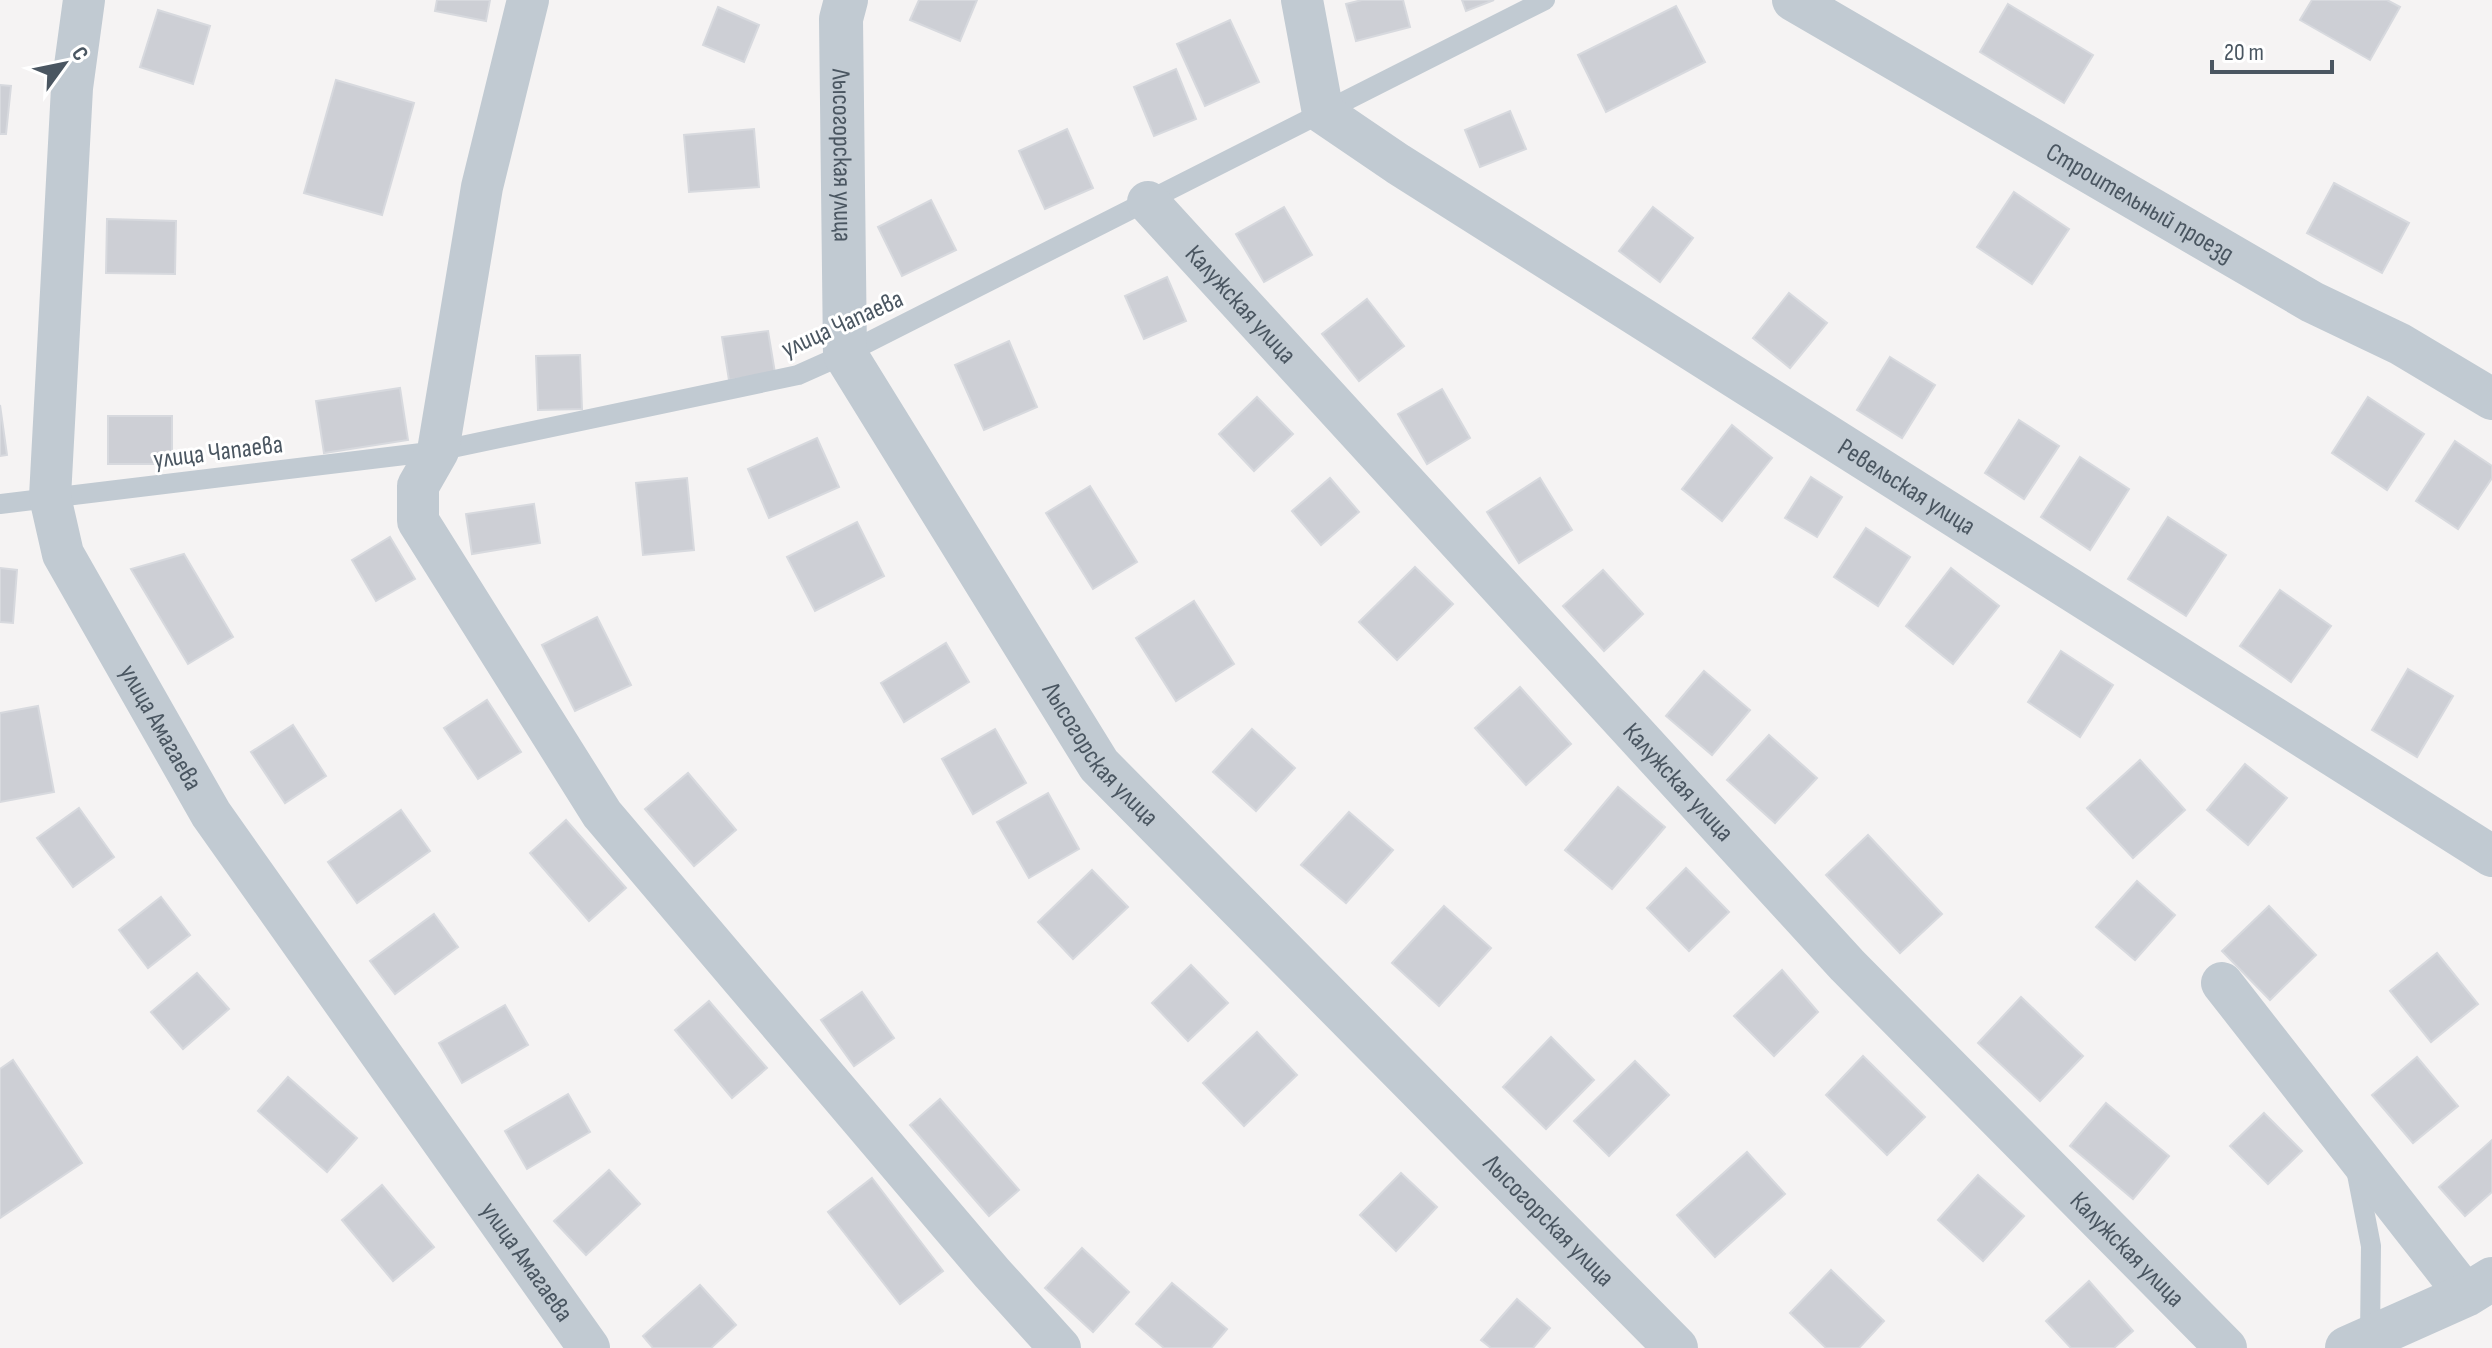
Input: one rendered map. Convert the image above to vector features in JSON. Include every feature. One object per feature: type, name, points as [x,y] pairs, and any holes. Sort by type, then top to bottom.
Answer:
[{"type":"street","name":"улица Амагаева","points":[[84,0],[72,88],[50,497],[63,554],[211,814],[589,1348]]},
{"type":"street","points":[[528,0],[482,187],[438,451],[418,486],[418,521],[602,814],[992,1273],[1060,1348]]},
{"type":"street","name":"Лысогорская улица","points":[[846,0],[841,19],[845,354],[1099,765],[1676,1348]]},
{"type":"street","points":[[1302,0],[1323,113]]},
{"type":"street","name":"Строительный проезд","points":[[1793,0],[2312,302],[2400,344],[2492,399]]},
{"type":"street","name":"Ревельская улица","points":[[1323,113],[1398,164],[2492,856]]},
{"type":"street","name":"Калужская улица","points":[[1148,202],[1847,965],[2226,1348]]},
{"type":"street","points":[[2222,983],[2352,1150],[2479,1287],[2358,1343]]},
{"type":"lane","name":"улица Чапаева","points":[[0,504],[438,451],[798,375],[1148,202],[1545,0]]},
{"type":"lane","points":[[2352,1150],[2371,1246],[2358,1343]]},
{"type":"building","points":[[437,0],[490,0],[486,21],[435,11]]},
{"type":"building","points":[[919,0],[977,0],[960,41],[910,20]]},
{"type":"building","points":[[1362,0],[1403,0],[1410,27],[1356,41],[1346,4]]},
{"type":"building","points":[[1462,0],[1494,0],[1466,11]]},
{"type":"building","points":[[2312,0],[2387,0],[2400,7],[2370,60],[2300,20]]},
{"type":"building","points":[[2008,4],[2093,55],[2064,103],[1980,52]]},
{"type":"building","points":[[1676,6],[1705,62],[1606,112],[1578,55]]},
{"type":"building","points":[[718,7],[759,25],[744,62],[703,45]]},
{"type":"building","points":[[158,10],[210,26],[193,84],[140,67]]},
{"type":"building","points":[[1230,20],[1259,82],[1205,106],[1177,44]]},
{"type":"building","points":[[1176,69],[1196,119],[1154,136],[1134,87]]},
{"type":"building","points":[[336,80],[414,103],[382,215],[304,193]]},
{"type":"building","points":[[0,85],[11,86],[6,134],[0,134]]},
{"type":"building","points":[[1510,111],[1526,149],[1480,167],[1465,130]]},
{"type":"building","points":[[754,129],[759,187],[689,192],[684,135]]},
{"type":"building","points":[[1067,129],[1093,188],[1045,209],[1019,151]]},
{"type":"building","points":[[2334,183],[2409,223],[2382,273],[2307,233]]},
{"type":"building","points":[[2014,192],[2069,229],[2032,284],[1977,247]]},
{"type":"building","points":[[931,200],[956,250],[902,276],[878,227]]},
{"type":"building","points":[[1284,207],[1312,255],[1264,282],[1236,234]]},
{"type":"building","points":[[1653,207],[1693,238],[1660,282],[1619,251]]},
{"type":"building","points":[[107,219],[176,221],[175,274],[106,273]]},
{"type":"building","points":[[1167,277],[1186,321],[1144,339],[1125,296]]},
{"type":"building","points":[[1789,293],[1827,323],[1790,368],[1753,338]]},
{"type":"building","points":[[1367,299],[1404,346],[1359,381],[1322,334]]},
{"type":"building","points":[[768,331],[775,373],[729,380],[722,337]]},
{"type":"building","points":[[1009,341],[1037,407],[984,430],[955,365]]},
{"type":"building","points":[[580,355],[582,409],[538,410],[536,356]]},
{"type":"building","points":[[1890,357],[1935,385],[1902,438],[1857,410]]},
{"type":"building","points":[[400,388],[408,440],[324,453],[316,401]]},
{"type":"building","points":[[1442,389],[1470,438],[1427,464],[1398,414]]},
{"type":"building","points":[[1257,397],[1293,434],[1254,471],[1219,434]]},
{"type":"building","points":[[2368,397],[2424,434],[2387,490],[2332,453]]},
{"type":"building","points":[[0,405],[7,455],[0,456]]},
{"type":"building","points":[[108,416],[172,416],[172,464],[108,464]]},
{"type":"building","points":[[2019,420],[2059,446],[2024,499],[1985,473]]},
{"type":"building","points":[[1732,425],[1772,458],[1722,521],[1682,489]]},
{"type":"building","points":[[817,438],[839,487],[769,518],[748,469]]},
{"type":"building","points":[[2455,441],[2492,466],[2492,478],[2458,529],[2416,501]]},
{"type":"building","points":[[2080,457],[2129,489],[2090,550],[2041,517]]},
{"type":"building","points":[[1811,477],[1842,497],[1817,537],[1785,518]]},
{"type":"building","points":[[687,478],[694,550],[643,555],[636,483]]},
{"type":"building","points":[[1330,478],[1359,512],[1321,545],[1292,511]]},
{"type":"building","points":[[1540,478],[1572,530],[1519,563],[1487,512]]},
{"type":"building","points":[[1090,486],[1137,562],[1093,589],[1046,513]]},
{"type":"building","points":[[534,504],[540,543],[472,554],[466,514]]},
{"type":"building","points":[[2168,517],[2226,555],[2186,616],[2128,579]]},
{"type":"building","points":[[857,522],[884,576],[815,611],[787,557]]},
{"type":"building","points":[[1866,528],[1910,557],[1878,606],[1834,577]]},
{"type":"building","points":[[390,537],[415,579],[376,601],[352,560]]},
{"type":"building","points":[[184,554],[233,637],[188,664],[131,569]]},
{"type":"building","points":[[1415,567],[1453,604],[1397,660],[1359,622]]},
{"type":"building","points":[[0,568],[17,570],[13,623],[0,622]]},
{"type":"building","points":[[1951,568],[1999,606],[1953,664],[1906,626]]},
{"type":"building","points":[[1603,570],[1643,614],[1604,651],[1563,606]]},
{"type":"building","points":[[2280,590],[2331,626],[2291,682],[2240,646]]},
{"type":"building","points":[[1194,601],[1234,664],[1176,701],[1136,638]]},
{"type":"building","points":[[597,617],[631,685],[575,711],[542,645]]},
{"type":"building","points":[[946,643],[969,682],[904,722],[881,683]]},
{"type":"building","points":[[2061,651],[2113,685],[2080,737],[2028,702]]},
{"type":"building","points":[[2408,669],[2453,696],[2417,757],[2372,730]]},
{"type":"building","points":[[1704,671],[1750,710],[1712,755],[1666,716]]},
{"type":"building","points":[[1520,687],[1571,744],[1526,785],[1475,728]]},
{"type":"building","points":[[487,700],[521,752],[478,779],[444,728]]},
{"type":"building","points":[[38,706],[54,792],[0,802],[0,713]]},
{"type":"building","points":[[293,725],[326,776],[285,803],[251,752]]},
{"type":"building","points":[[995,729],[1026,783],[973,814],[942,759]]},
{"type":"building","points":[[1252,729],[1295,768],[1256,811],[1213,772]]},
{"type":"building","points":[[1769,735],[1817,778],[1775,823],[1727,780]]},
{"type":"building","points":[[2140,760],[2185,810],[2133,858],[2087,808]]},
{"type":"building","points":[[2245,764],[2287,798],[2248,845],[2207,810]]},
{"type":"building","points":[[688,773],[736,830],[694,866],[645,809]]},
{"type":"building","points":[[1618,787],[1665,827],[1612,889],[1565,850]]},
{"type":"building","points":[[1048,793],[1079,849],[1029,878],[997,822]]},
{"type":"building","points":[[79,808],[114,857],[73,887],[37,838]]},
{"type":"building","points":[[401,810],[430,851],[357,903],[328,862]]},
{"type":"building","points":[[1349,812],[1393,850],[1346,903],[1301,865]]},
{"type":"building","points":[[566,820],[626,888],[589,921],[530,853]]},
{"type":"building","points":[[1868,835],[1942,914],[1900,953],[1826,875]]},
{"type":"building","points":[[1686,868],[1729,912],[1689,951],[1647,908]]},
{"type":"building","points":[[1092,870],[1128,907],[1073,959],[1038,922]]},
{"type":"building","points":[[2137,881],[2175,915],[2135,960],[2096,927]]},
{"type":"building","points":[[161,897],[190,935],[148,968],[119,930]]},
{"type":"building","points":[[1444,906],[1491,948],[1439,1006],[1392,963]]},
{"type":"building","points":[[2269,906],[2316,955],[2270,1000],[2222,951]]},
{"type":"building","points":[[434,914],[458,947],[395,994],[370,961]]},
{"type":"building","points":[[2437,953],[2478,1004],[2431,1042],[2390,991]]},
{"type":"building","points":[[1191,965],[1228,1003],[1188,1041],[1152,1003]]},
{"type":"building","points":[[1782,970],[1818,1012],[1774,1056],[1734,1016]]},
{"type":"building","points":[[197,973],[229,1009],[183,1049],[151,1012]]},
{"type":"building","points":[[862,992],[894,1038],[854,1066],[821,1020]]},
{"type":"building","points":[[2021,997],[2083,1056],[2040,1101],[1978,1043]]},
{"type":"building","points":[[709,1001],[767,1068],[732,1098],[675,1030]]},
{"type":"building","points":[[505,1005],[528,1045],[462,1083],[439,1043]]},
{"type":"building","points":[[1257,1032],[1297,1075],[1244,1126],[1203,1083]]},
{"type":"building","points":[[1551,1037],[1594,1080],[1546,1129],[1503,1087]]},
{"type":"building","points":[[1863,1056],[1925,1117],[1887,1155],[1826,1095]]},
{"type":"building","points":[[2417,1057],[2458,1106],[2413,1143],[2372,1095]]},
{"type":"building","points":[[13,1060],[82,1163],[0,1218],[0,1069]]},
{"type":"building","points":[[1635,1061],[1669,1095],[1609,1156],[1574,1121]]},
{"type":"building","points":[[288,1077],[357,1138],[327,1172],[258,1111]]},
{"type":"building","points":[[568,1094],[590,1132],[527,1169],[505,1131]]},
{"type":"building","points":[[940,1099],[1019,1190],[989,1216],[910,1125]]},
{"type":"building","points":[[2106,1103],[2169,1156],[2133,1199],[2070,1146]]},
{"type":"building","points":[[2264,1113],[2302,1151],[2268,1184],[2230,1146]]},
{"type":"building","points":[[2492,1140],[2492,1192],[2465,1216],[2439,1187]]},
{"type":"building","points":[[1747,1152],[1785,1194],[1715,1257],[1677,1215]]},
{"type":"building","points":[[609,1170],[640,1204],[586,1255],[554,1221]]},
{"type":"building","points":[[1401,1173],[1437,1207],[1396,1251],[1360,1215]]},
{"type":"building","points":[[1978,1175],[2024,1216],[1983,1261],[1938,1220]]},
{"type":"building","points":[[872,1178],[943,1271],[900,1304],[828,1212]]},
{"type":"building","points":[[382,1185],[434,1247],[393,1281],[342,1220]]},
{"type":"building","points":[[1082,1248],[1129,1292],[1093,1332],[1045,1288]]},
{"type":"building","points":[[1831,1270],[1884,1321],[1859,1348],[1826,1348],[1790,1313]]},
{"type":"building","points":[[2089,1281],[2133,1331],[2114,1348],[2071,1348],[2046,1321]]},
{"type":"building","points":[[1172,1283],[1227,1329],[1211,1348],[1164,1348],[1136,1324]]},
{"type":"building","points":[[700,1285],[736,1325],[711,1348],[653,1348],[643,1336]]},
{"type":"building","points":[[1517,1299],[1550,1328],[1533,1348],[1491,1348],[1481,1340]]}]
